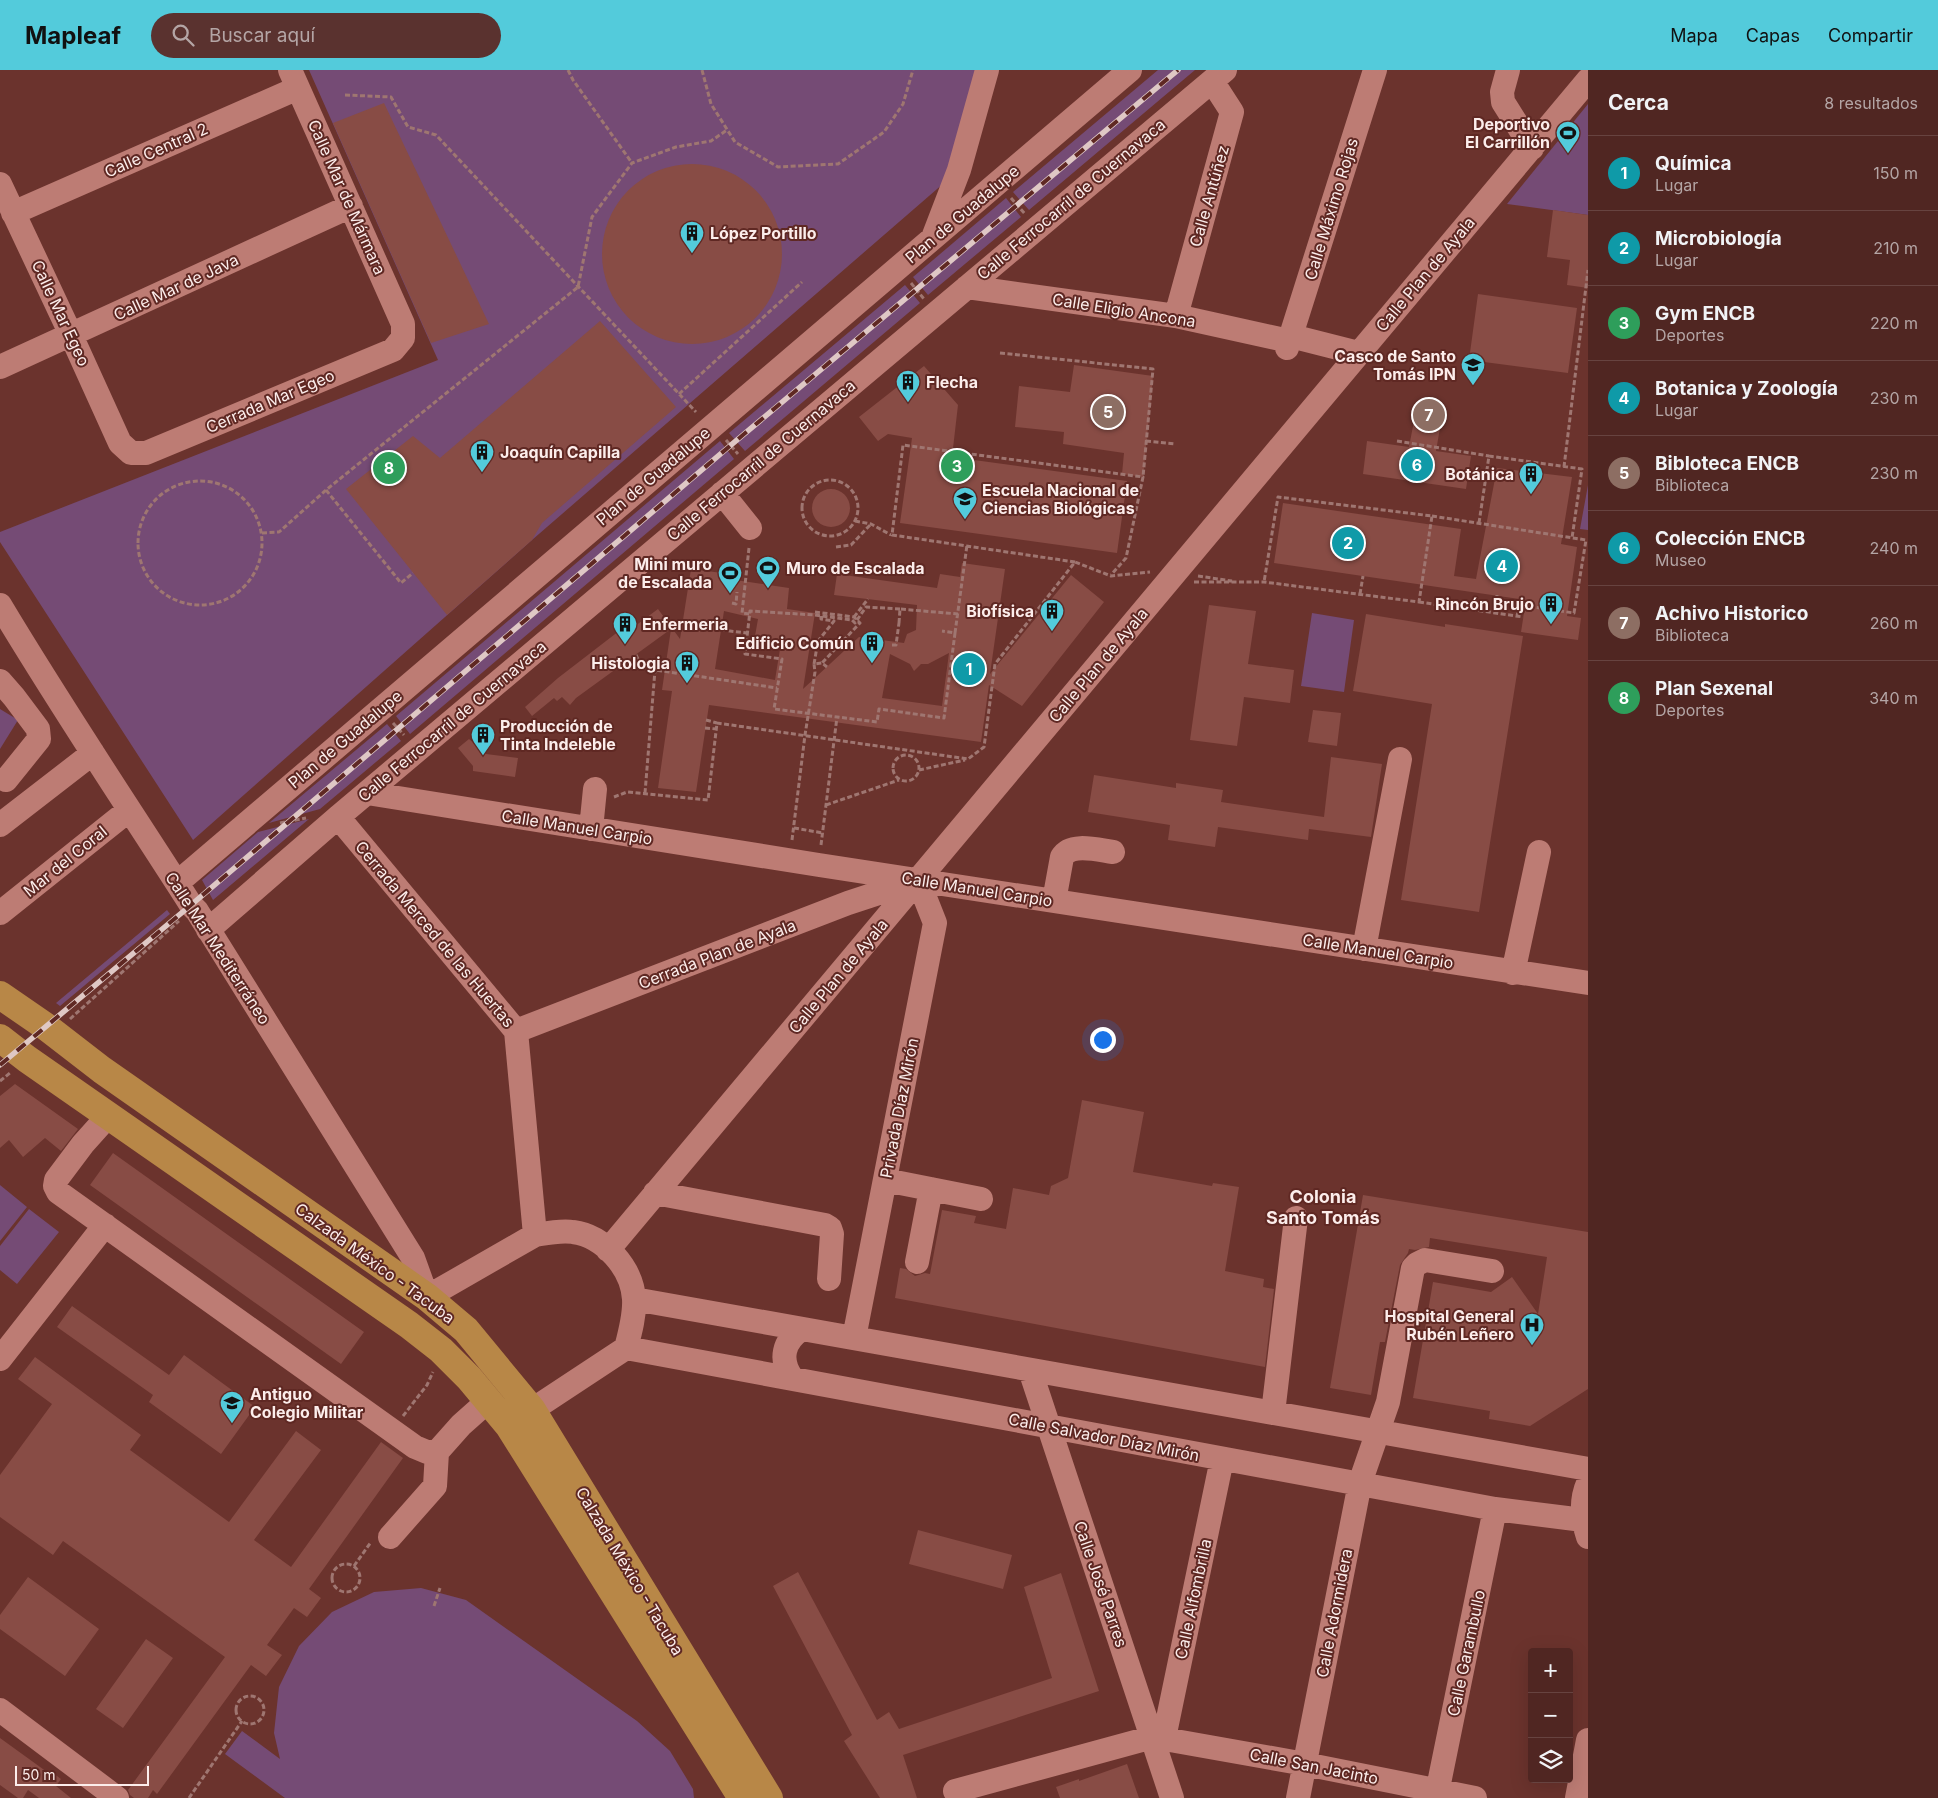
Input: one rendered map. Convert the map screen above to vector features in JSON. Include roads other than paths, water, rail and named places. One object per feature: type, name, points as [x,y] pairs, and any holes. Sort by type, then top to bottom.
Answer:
[{"type":"main road","name":"Calzada México - Tacuba","points":[[0,995],[45,1026],[102,1070],[427,1297],[466,1330],[532,1410],[769,1798]]},
{"type":"main road","name":"Calzada México - Tacuba","points":[[0,1038],[442,1350],[509,1426],[742,1798]]},
{"type":"main road","points":[[75,1092],[72,1084],[77,1070],[81,1066],[102,1070]]},
{"type":"main road","points":[[509,1426],[532,1410]]},
{"type":"street","points":[[933,238],[959,170],[986,70]]},
{"type":"street","name":"Plan de Guadalupe","points":[[177,883],[1130,70]]},
{"type":"street","name":"Calle Máximo Rojas","points":[[1286,341],[1375,70]]},
{"type":"street","points":[[1508,70],[1502,92],[1503,102],[1532,148]]},
{"type":"street","name":"Calle Ferrocarril de Cuernavaca","points":[[208,930],[367,792],[1218,76]]},
{"type":"street","name":"Calle Antúñez","points":[[1176,316],[1232,112],[1218,76]]},
{"type":"street","name":"Calle Mar de Mármara","points":[[294,79],[403,324]]},
{"type":"street","name":"Calle Central 2","points":[[13,213],[294,79]]},
{"type":"street","name":"Calle Plan de Ayala","points":[[608,1250],[918,880],[1158,577],[1353,359],[1588,80]]},
{"type":"street","name":"Calle Mar Egeo","points":[[0,184],[120,443]]},
{"type":"street","name":"Calle Mar de Java","points":[[0,367],[351,206]]},
{"type":"street","name":"Calle Eligio Ancona","points":[[967,287],[1176,316],[1286,341],[1353,359]]},
{"type":"street","name":"Cerrada Mar Egeo","points":[[120,443],[131,453],[146,453],[394,350],[403,338],[403,324]]},
{"type":"street","points":[[722,493],[750,534]]},
{"type":"street","name":"Calle Mar Mediterráneo","points":[[0,605],[129,810],[191,905],[197,911],[412,1258],[427,1297]]},
{"type":"street","points":[[6,780],[39,739],[40,734],[2,684],[35,663]]},
{"type":"street","points":[[0,825],[93,753]]},
{"type":"street","points":[[1364,949],[1400,758]]},
{"type":"street","points":[[591,829],[595,791]]},
{"type":"street","name":"Calle Manuel Carpio","points":[[367,792],[790,861],[1588,983]]},
{"type":"street","name":"Mar del Coral","points":[[0,913],[129,810]]},
{"type":"street","name":"Cerrada Merced de las Huertas","points":[[338,817],[516,1031],[535,1235]]},
{"type":"street","points":[[1054,901],[1062,857],[1066,851],[1075,848],[1113,852]]},
{"type":"street","points":[[1513,973],[1539,852]]},
{"type":"street","name":"Cerrada Plan de Ayala","points":[[516,1031],[848,903],[918,880]]},
{"type":"street","name":"Privada Díaz Mirón","points":[[854,1338],[935,923],[918,880]]},
{"type":"street","points":[[109,1115],[83,1144],[56,1180],[55,1186],[58,1192],[414,1447],[427,1452],[437,1452]]},
{"type":"street","points":[[885,1180],[981,1199]]},
{"type":"street","points":[[917,1262],[931,1189]]},
{"type":"street","points":[[655,1193],[825,1225],[830,1228],[832,1234],[829,1279]]},
{"type":"street","points":[[1273,1413],[1296,1218]]},
{"type":"street","points":[[0,1359],[105,1224]]},
{"type":"street","points":[[427,1297],[535,1235],[552,1232],[572,1231],[593,1237],[622,1265],[630,1281],[634,1299],[632,1326],[626,1348],[532,1410]]},
{"type":"street","name":"Calle Adormidera","points":[[1298,1798],[1360,1482],[1388,1402],[1413,1268],[1425,1260],[1492,1271]]},
{"type":"street","points":[[634,1299],[1588,1469]]},
{"type":"street","points":[[792,1378],[786,1370],[784,1351],[793,1335],[802,1329]]},
{"type":"street","name":"Calle Salvador Díaz Mirón","points":[[626,1348],[1048,1425],[1222,1460],[1360,1482],[1585,1529]]},
{"type":"street","name":"Calle José Parres","points":[[1030,1370],[1158,1738],[1172,1798]]},
{"type":"street","points":[[390,1537],[435,1486],[437,1452],[461,1425],[488,1401]]},
{"type":"street","name":"Calle Alfombrilla","points":[[1158,1738],[1222,1460]]},
{"type":"street","points":[[1585,1529],[1583,1503],[1588,1483]]},
{"type":"street","name":"Calle Garambullo","points":[[1437,1795],[1495,1509]]},
{"type":"street","points":[[0,1710],[117,1798]]},
{"type":"street","points":[[955,1790],[1158,1738]]},
{"type":"street","name":"Calle San Jacinto","points":[[1158,1738],[1305,1764],[1437,1795],[1475,1798]]},
{"type":"street","points":[[1577,1798],[1588,1740]]},
{"type":"railway","points":[[0,1065],[191,905],[731,445],[1178,70]]},
{"type":"place","name":"Deportivo El Carrillón","points":[[1568,154]]},
{"type":"place","name":"López Portillo","points":[[692,254]]},
{"type":"place","name":"Casco de Santo Tomás IPN","points":[[1473,386]]},
{"type":"place","name":"Flecha","points":[[908,403]]},
{"type":"place","name":"Bibloteca ENCB","points":[[1108,412]]},
{"type":"place","name":"Achivo Historico","points":[[1429,415]]},
{"type":"place","name":"Colección ENCB","points":[[1417,465]]},
{"type":"place","name":"Gym ENCB","points":[[957,466]]},
{"type":"place","name":"Plan Sexenal","points":[[389,468]]},
{"type":"place","name":"Joaquín Capilla","points":[[482,473]]},
{"type":"place","name":"Botánica","points":[[1531,495]]},
{"type":"place","name":"Escuela Nacional de Ciencias Biológicas","points":[[965,520]]},
{"type":"place","name":"Microbiología","points":[[1348,543]]},
{"type":"place","name":"Botanica y Zoología","points":[[1502,566]]},
{"type":"place","name":"Muro de Escalada","points":[[768,589]]},
{"type":"place","name":"Mini muro de Escalada","points":[[730,594]]},
{"type":"place","name":"Rincón Brujo","points":[[1551,625]]},
{"type":"place","name":"Biofísica","points":[[1052,632]]},
{"type":"place","name":"Enfermeria","points":[[625,645]]},
{"type":"place","name":"Edificio Común","points":[[872,664]]},
{"type":"place","name":"Química","points":[[969,669]]},
{"type":"place","name":"Histologia","points":[[687,684]]},
{"type":"place","name":"Producción de Tinta Indeleble","points":[[483,756]]},
{"type":"place","name":"Hospital General Rubén Leñero","points":[[1532,1346]]},
{"type":"place","name":"Antiguo Colegio Militar","points":[[232,1424]]},
{"type":"district","name":"Colonia Santo Tomás","points":[[1323,1206]]}]
